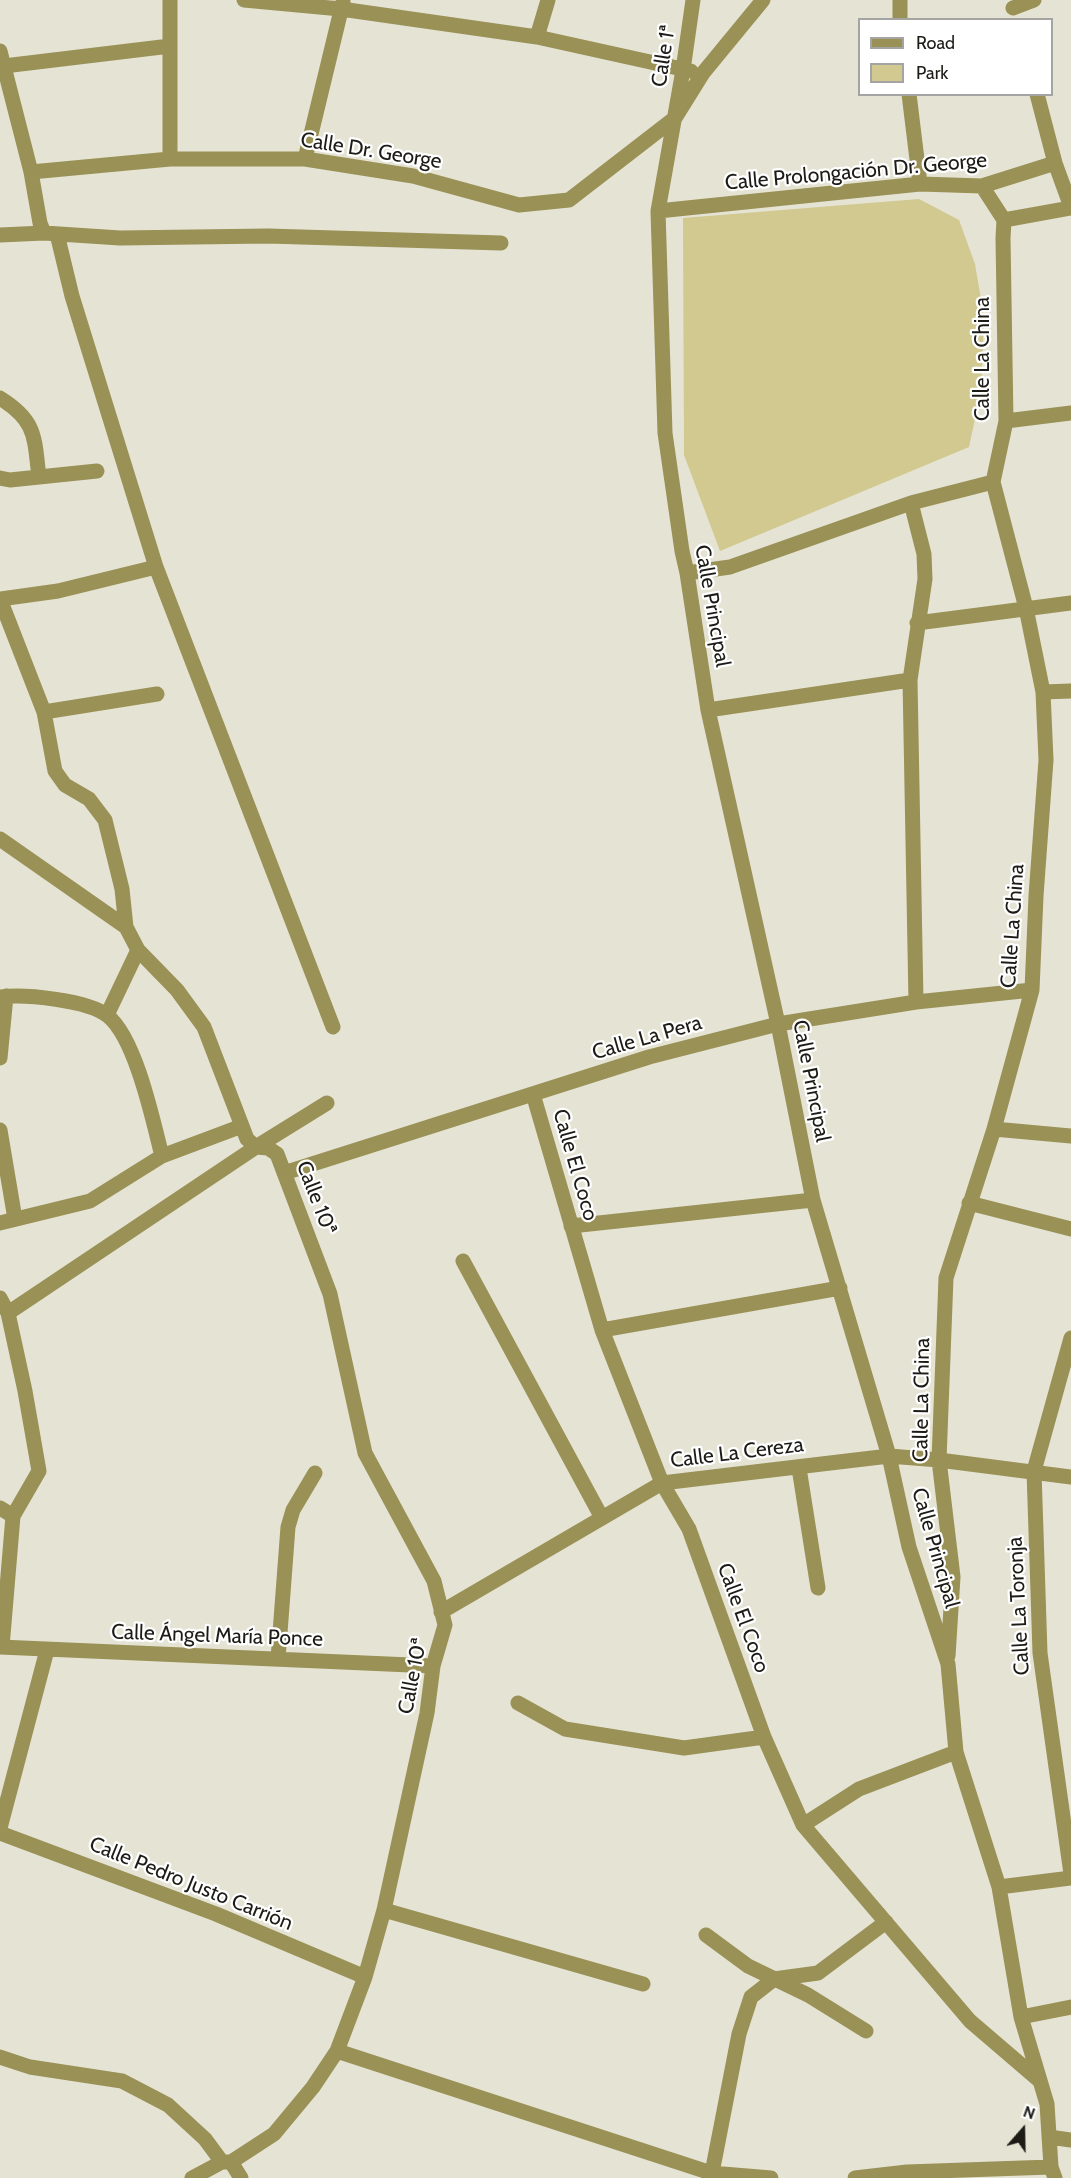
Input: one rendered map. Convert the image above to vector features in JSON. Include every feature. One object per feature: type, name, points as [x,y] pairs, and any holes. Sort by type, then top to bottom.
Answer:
[{"type":"street","points":[[170,0],[170,159]]},
{"type":"street","points":[[244,0],[342,5],[537,37],[703,73]]},
{"type":"street","points":[[537,37],[548,0]]},
{"type":"street","name":"Calle 1ª","points":[[675,118],[693,0]]},
{"type":"street","name":"Calle Principal","points":[[763,0],[703,73],[675,118],[658,211],[665,433],[681,551],[687,573],[708,710],[778,1024],[813,1200],[889,1456],[909,1547],[948,1664],[956,1752],[999,1887],[1021,2017],[1047,2104],[1053,2172]]},
{"type":"street","points":[[900,0],[900,18]]},
{"type":"street","points":[[1013,9],[1034,0]]},
{"type":"street","points":[[304,159],[342,5]]},
{"type":"street","points":[[170,46],[2,66],[32,172],[40,224],[50,234],[72,296],[156,567],[333,1027]]},
{"type":"street","points":[[909,96],[920,184]]},
{"type":"street","points":[[982,186],[1004,220],[1071,208],[1038,96]]},
{"type":"street","name":"Calle Dr. George","points":[[32,172],[170,159],[304,159],[413,176],[519,204],[569,200],[675,118]]},
{"type":"street","name":"Calle Prolongación Dr. George","points":[[658,211],[920,184],[982,186],[1056,163]]},
{"type":"street","name":"Calle La China","points":[[948,1664],[953,1577],[939,1460],[946,1278],[994,1129],[1032,990],[1046,760],[1043,692],[1026,608],[993,482],[1006,421],[1004,220]]},
{"type":"street","points":[[0,235],[50,234],[120,238],[268,236],[501,243]]},
{"type":"street","points":[[0,398],[17,409],[27,420],[36,448],[39,477]]},
{"type":"street","points":[[1006,421],[1071,413]]},
{"type":"street","points":[[0,478],[39,477],[97,471]]},
{"type":"street","points":[[687,573],[730,567],[911,503],[993,482]]},
{"type":"street","points":[[911,503],[925,562],[925,579],[910,680],[916,1002]]},
{"type":"street","points":[[156,567],[58,591],[0,599],[44,712],[55,771],[65,785],[89,799],[105,820],[122,889],[126,927],[138,950],[177,990],[204,1027],[247,1139],[256,1147]]},
{"type":"street","points":[[917,623],[1071,603]]},
{"type":"street","points":[[708,710],[910,680]]},
{"type":"street","points":[[1043,692],[1071,691]]},
{"type":"street","points":[[44,712],[157,694]]},
{"type":"street","points":[[0,839],[126,927]]},
{"type":"street","points":[[107,1015],[138,950]]},
{"type":"street","name":"Calle La Pera","points":[[284,1173],[649,1058],[778,1024],[916,1002],[1032,990]]},
{"type":"street","points":[[0,1058],[3,996],[68,1000],[107,1015],[123,1035],[136,1066],[148,1100],[162,1156]]},
{"type":"street","name":"Calle El Coco","points":[[533,1095],[602,1330],[662,1483],[689,1529],[764,1737],[803,1825],[970,2021],[1040,2081]]},
{"type":"street","points":[[8,1313],[256,1147],[327,1103]]},
{"type":"street","points":[[0,1130],[7,1221],[90,1201],[162,1156],[242,1126]]},
{"type":"street","points":[[994,1129],[1071,1136]]},
{"type":"street","name":"Calle 10ª","points":[[192,2178],[226,2162],[274,2134],[313,2087],[337,2051],[365,1977],[384,1910],[427,1713],[433,1666],[445,1625],[434,1581],[365,1453],[330,1294],[277,1154],[268,1148],[256,1147]]},
{"type":"street","points":[[571,1226],[813,1200]]},
{"type":"street","points":[[969,1203],[1071,1229]]},
{"type":"street","points":[[463,1261],[602,1518]]},
{"type":"street","points":[[602,1330],[840,1288]]},
{"type":"street","points":[[0,1298],[8,1313],[39,1471],[6,1512],[1,1647]]},
{"type":"street","name":"Calle La Toronja","points":[[1071,1338],[1034,1471],[1040,1653],[1071,1876]]},
{"type":"street","name":"Calle La Cereza","points":[[441,1612],[662,1483],[889,1456],[1071,1477]]},
{"type":"street","points":[[800,1467],[818,1588]]},
{"type":"street","points":[[278,1659],[288,1527],[293,1510],[315,1473]]},
{"type":"street","name":"Calle Ángel María Ponce","points":[[1,1647],[433,1666]]},
{"type":"street","points":[[0,1830],[47,1650]]},
{"type":"street","points":[[518,1703],[565,1729],[684,1748],[764,1737]]},
{"type":"street","points":[[803,1825],[859,1790],[956,1752]]},
{"type":"street","name":"Calle Pedro Justo Carrión","points":[[0,1830],[216,1914],[365,1977]]},
{"type":"street","points":[[999,1887],[1071,1876]]},
{"type":"street","points":[[384,1910],[642,1984]]},
{"type":"street","points":[[711,2176],[739,2034],[751,1997],[774,1979],[818,1973],[886,1922]]},
{"type":"street","points":[[706,1935],[748,1966],[808,1995],[866,2031]]},
{"type":"street","points":[[1021,2017],[1071,2007]]},
{"type":"street","points":[[337,2051],[711,2176],[771,2178]]},
{"type":"street","points":[[0,2057],[30,2067],[122,2081],[168,2105],[205,2139],[241,2178]]},
{"type":"street","points":[[1049,2137],[1071,2140]]},
{"type":"street","points":[[855,2178],[907,2172],[1053,2172]]},
{"type":"green space","points":[[919,199],[959,220],[975,264],[984,317],[981,391],[969,447],[720,551],[684,455],[683,218]]}]
